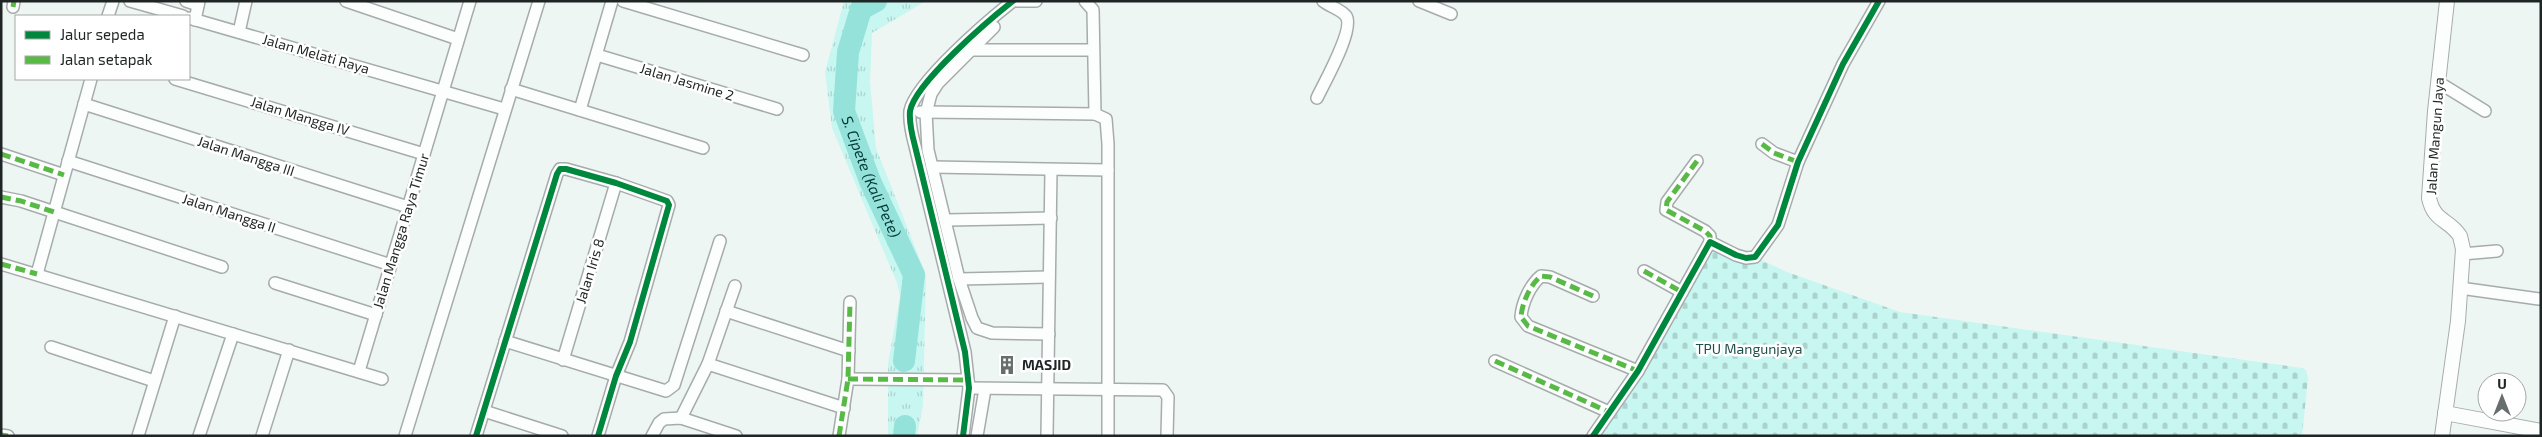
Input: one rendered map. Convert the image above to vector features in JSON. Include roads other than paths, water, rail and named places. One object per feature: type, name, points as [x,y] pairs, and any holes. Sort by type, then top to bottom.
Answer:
[{"type":"street","points":[[108,15],[113,1]]},
{"type":"street","points":[[130,1],[179,15]]},
{"type":"street","points":[[186,1],[198,3],[192,19]]},
{"type":"street","points":[[239,32],[246,1]]},
{"type":"street","points":[[346,1],[458,39]]},
{"type":"street","name":"Jalan Mangga Raya Timur","points":[[359,371],[470,1]]},
{"type":"street","points":[[404,436],[510,89],[539,1]]},
{"type":"street","points":[[580,110],[612,1]]},
{"type":"street","points":[[623,1],[803,55]]},
{"type":"street","points":[[963,436],[969,384],[961,334],[912,133],[910,111],[921,89],[938,69],[960,49],[1016,2],[1036,1]]},
{"type":"street","points":[[1085,1],[1092,10],[1096,114]]},
{"type":"street","points":[[1317,98],[1340,50],[1348,25],[1347,17],[1343,13],[1323,1]]},
{"type":"street","points":[[1419,1],[1451,14]]},
{"type":"street","points":[[1710,242],[1736,255],[1746,258],[1755,257],[1778,225],[1798,162],[1843,64],[1879,1]]},
{"type":"street","name":"Jalan Mangun Jaya","points":[[2442,436],[2458,321],[2462,254],[2460,236],[2436,215],[2432,210],[2429,198],[2438,82],[2447,1]]},
{"type":"street","points":[[1016,2],[972,50],[938,83],[931,94],[926,113],[926,138],[959,279],[977,328],[984,332],[992,333],[1049,334]]},
{"type":"street","name":"Jalan Melati Raya","points":[[192,19],[504,109]]},
{"type":"street","points":[[960,49],[1093,50]]},
{"type":"street","name":"Jalan Jasmine 2","points":[[597,55],[778,109]]},
{"type":"street","points":[[36,274],[91,80]]},
{"type":"street","name":"Jalan Mangga IV","points":[[178,80],[424,154]]},
{"type":"street","points":[[2438,82],[2485,111]]},
{"type":"street","points":[[510,89],[703,148]]},
{"type":"street","name":"Jalan Mangga III","points":[[84,104],[408,207]]},
{"type":"street","points":[[910,111],[926,113],[1096,114],[1106,119],[1110,391],[1108,436]]},
{"type":"street","points":[[1762,144],[1774,153],[1798,162]]},
{"type":"street","points":[[1,154],[64,176]]},
{"type":"street","name":"Jalan Mangga II","points":[[68,160],[390,265]]},
{"type":"street","points":[[1593,436],[1638,371],[1710,242],[1710,236],[1705,230],[1666,210],[1667,202],[1697,161]]},
{"type":"street","points":[[932,167],[1108,170]]},
{"type":"street","points":[[476,436],[560,169],[566,168],[616,183],[666,201],[670,205],[633,333],[616,376],[598,436]]},
{"type":"street","points":[[1047,436],[1051,170]]},
{"type":"street","name":"Jalan Iris 8","points":[[563,360],[616,183]]},
{"type":"street","points":[[1,198],[21,201],[222,267]]},
{"type":"street","points":[[946,220],[1051,218]]},
{"type":"street","points":[[505,341],[666,391],[674,386],[720,241]]},
{"type":"street","points":[[2462,254],[2497,251]]},
{"type":"street","points":[[1,264],[382,378]]},
{"type":"street","points":[[1644,271],[1682,292]]},
{"type":"street","points":[[1592,296],[1550,277],[1540,276],[1534,281],[1522,309],[1521,317],[1528,326],[1638,371]]},
{"type":"street","points":[[959,279],[1048,277]]},
{"type":"street","points":[[275,283],[376,315]]},
{"type":"street","points":[[682,418],[708,364],[735,286]]},
{"type":"street","points":[[2460,288],[2539,299]]},
{"type":"street","points":[[839,436],[848,379],[850,302]]},
{"type":"street","points":[[726,311],[849,352]]},
{"type":"street","points":[[138,436],[174,316]]},
{"type":"street","points":[[200,436],[233,334]]},
{"type":"street","points":[[51,347],[154,382]]},
{"type":"street","points":[[262,436],[289,350]]},
{"type":"street","points":[[1495,361],[1609,412]]},
{"type":"street","points":[[708,364],[844,408]]},
{"type":"street","points":[[848,379],[879,381],[932,380],[969,384],[985,389],[1163,390],[1167,393],[1167,436]]},
{"type":"street","points":[[977,436],[985,389]]},
{"type":"street","points":[[484,411],[562,436]]},
{"type":"street","points":[[2445,413],[2541,431]]},
{"type":"street","points":[[652,436],[659,423],[664,419],[682,418],[736,436]]},
{"type":"street","points":[[1,434],[8,436]]},
{"type":"waterway","name":"S. Cipete (Kali Pete)","points":[[876,1],[861,9],[848,52],[844,111],[870,181],[914,275],[904,361]]},
{"type":"waterway","name":"S. Cipete (Kali Pete)","points":[[904,436],[905,426]]},
{"type":"place","name":"MASJID","points":[[1007,365]]},
{"type":"park label","name":"TPU Mangunjaya","points":[[1749,349]]}]
